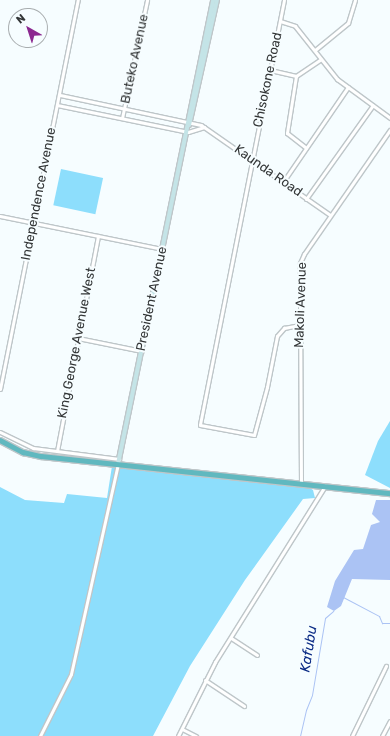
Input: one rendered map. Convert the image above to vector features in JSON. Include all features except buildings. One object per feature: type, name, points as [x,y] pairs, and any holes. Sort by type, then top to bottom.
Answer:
[{"type":"highway","points":[[0,440],[32,455],[119,462],[390,493]]},
{"type":"main road","name":"President Avenue","points":[[189,121],[213,0]]},
{"type":"main road","name":"President Avenue","points":[[119,462],[186,132],[217,0]]},
{"type":"street","name":"Independence Avenue","points":[[0,389],[78,0]]},
{"type":"street","name":"Buteko Avenue","points":[[122,118],[147,0]]},
{"type":"street","name":"Chisokone Road","points":[[284,0],[251,160],[200,425],[254,435],[267,388],[277,336],[284,328],[299,325]]},
{"type":"street","points":[[315,50],[348,23],[355,0]]},
{"type":"street","points":[[280,21],[295,26],[321,59],[348,87],[390,118]]},
{"type":"street","points":[[306,148],[286,133],[296,76],[321,59]]},
{"type":"street","points":[[270,70],[296,76]]},
{"type":"street","points":[[283,182],[348,87]]},
{"type":"street","name":"Kaunda Road","points":[[60,95],[189,121],[205,127],[330,215]]},
{"type":"street","points":[[57,105],[186,132],[205,127]]},
{"type":"street","points":[[306,199],[373,105]]},
{"type":"street","name":"Makoli Avenue","points":[[301,483],[299,325],[301,260],[330,215],[390,130]]},
{"type":"street","points":[[0,216],[162,249]]},
{"type":"street","name":"King George Avenue West","points":[[57,451],[98,236]]},
{"type":"street","points":[[78,338],[142,351]]},
{"type":"street","points":[[0,432],[33,448],[119,462],[71,674],[40,736]]},
{"type":"street","points":[[178,736],[205,680],[325,486]]},
{"type":"street","points":[[231,638],[257,655]]},
{"type":"street","points":[[352,736],[386,666]]},
{"type":"street","points":[[205,680],[244,706]]},
{"type":"street","points":[[382,736],[390,721]]},
{"type":"street","points":[[182,729],[196,736]]},
{"type":"shaded area","points":[[61,169],[103,178],[95,214],[53,205]]},
{"type":"shaded area","points":[[390,421],[390,488],[365,475],[378,441]]},
{"type":"shaded area","points":[[112,466],[310,488],[313,490],[315,498],[303,499],[245,580],[190,666],[153,736],[0,736],[0,487],[25,500],[64,503],[67,494],[107,498]]},
{"type":"shaded area","points":[[376,500],[390,500],[390,580],[352,579],[341,606],[334,611],[327,607],[335,581],[354,550],[363,549],[371,525],[380,522],[372,514]]},
{"type":"waterway","points":[[343,597],[379,616],[382,623],[390,623]]},
{"type":"waterway","name":"Kafubu","points":[[300,736],[306,710],[312,695],[325,618],[333,611]]}]
